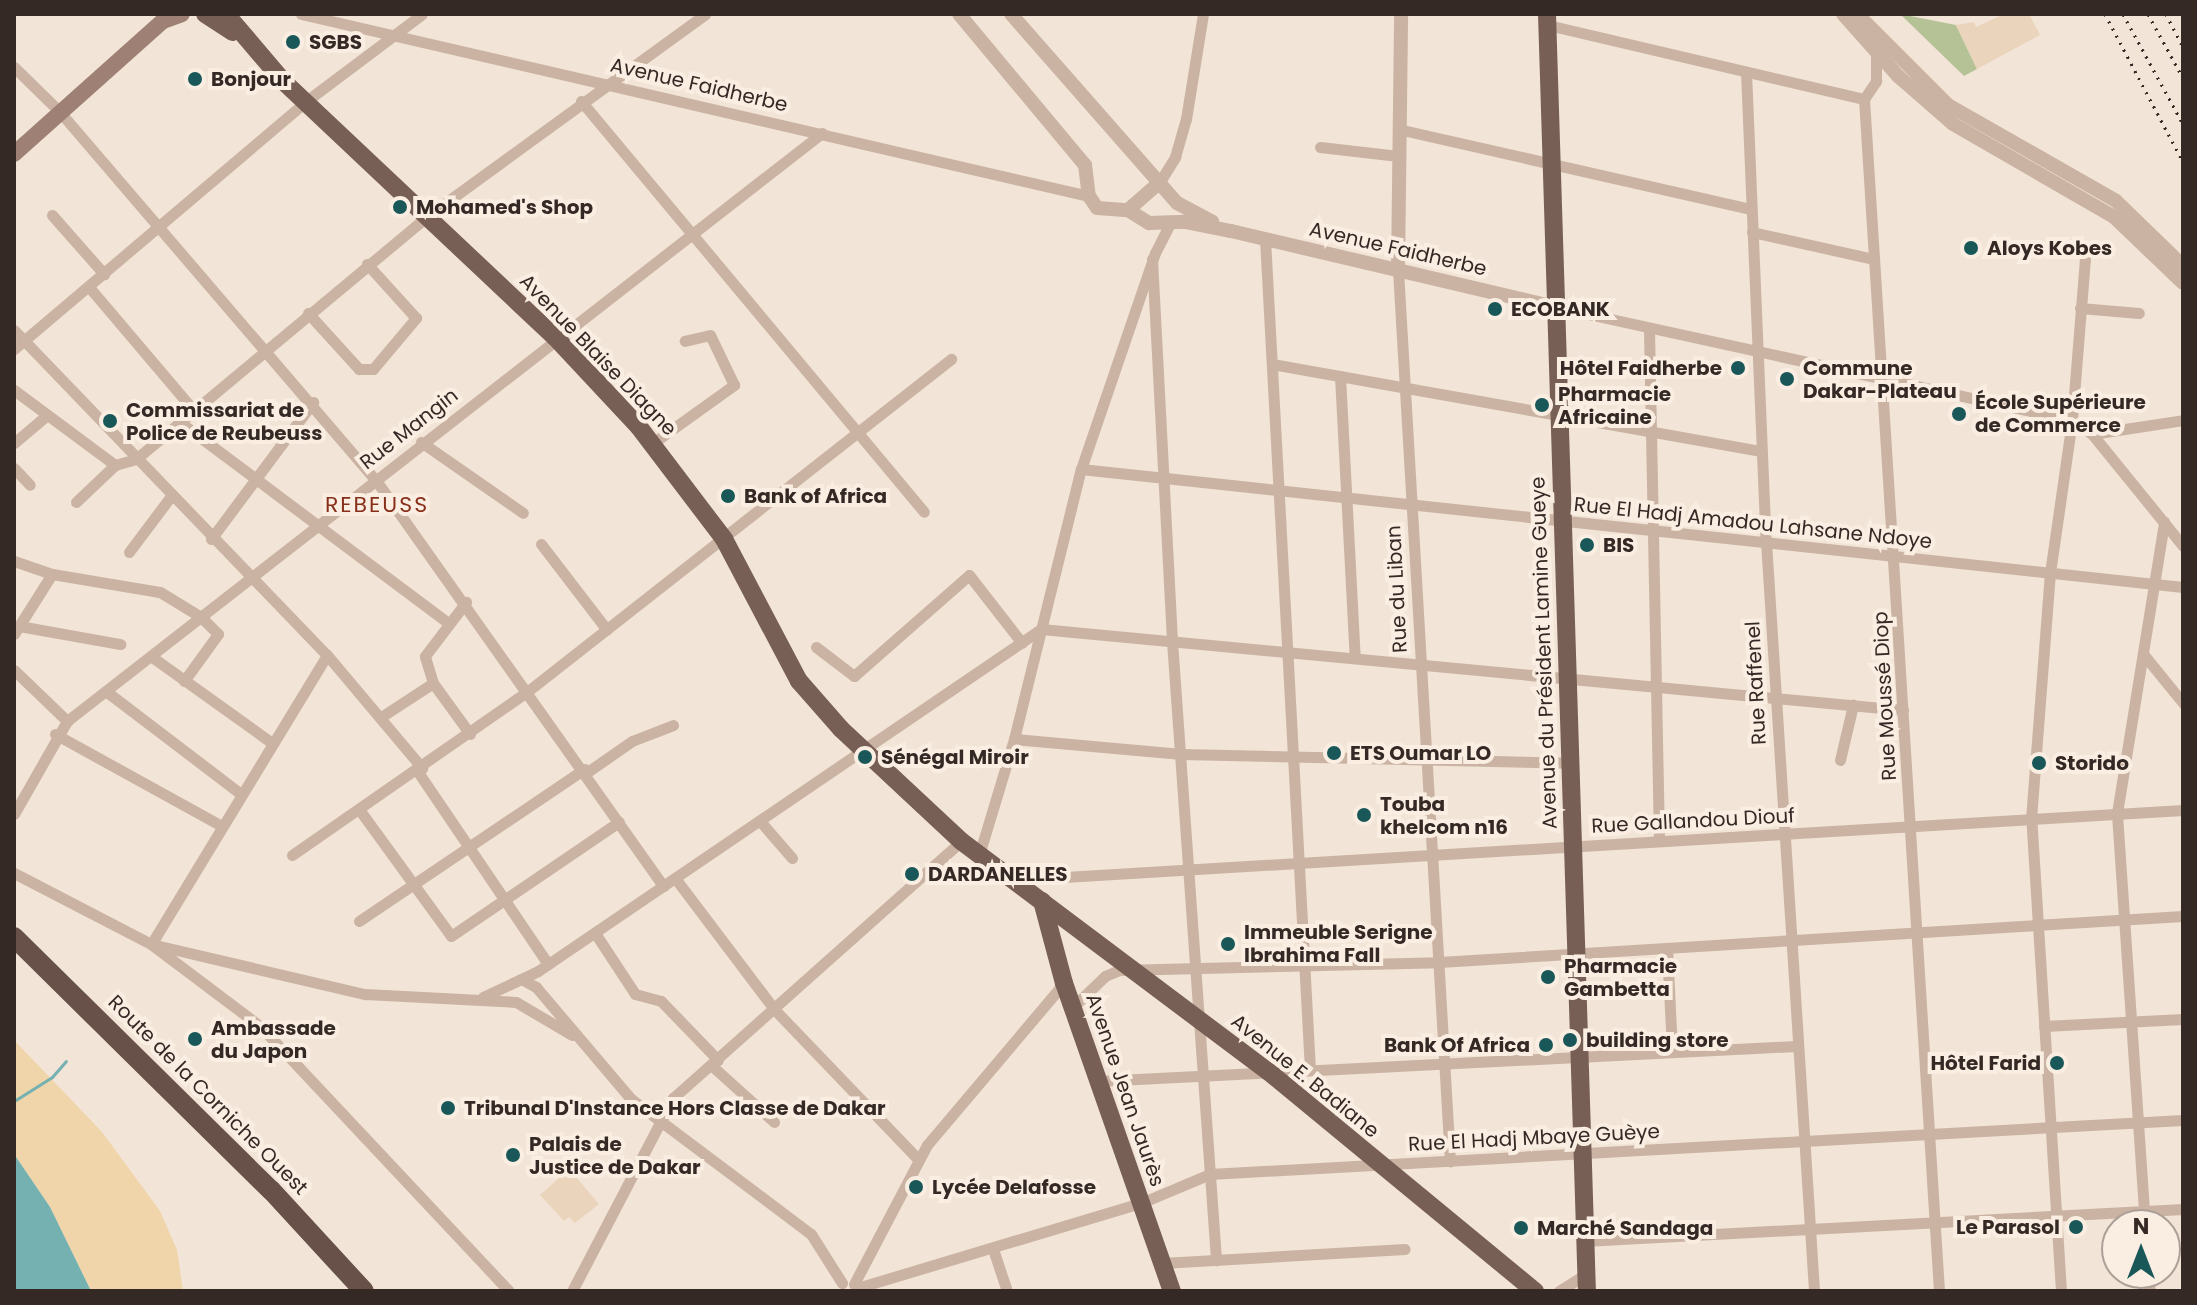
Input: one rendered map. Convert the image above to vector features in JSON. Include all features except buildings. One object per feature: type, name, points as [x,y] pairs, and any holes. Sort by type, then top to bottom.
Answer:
[{"type":"highway","name":"Route de la Corniche Ouest","points":[[14,937],[271,1190],[364,1291]]},
{"type":"highway","name":"Route de la Corniche Ouest","points":[[14,953],[274,1210],[346,1291]]},
{"type":"main road","points":[[14,154],[164,17],[182,14]]},
{"type":"main road","name":"Avenue Blaise Diagne","points":[[205,14],[246,41]]},
{"type":"main road","name":"Avenue Blaise Diagne","points":[[226,14],[246,41],[305,102],[555,337],[653,443],[724,539],[799,681],[865,750],[961,841],[1042,901]]},
{"type":"main road","name":"Avenue du Président Lamine Gueye","points":[[1548,20],[1584,1241],[1582,1281]]},
{"type":"main road","name":"Avenue E. Badiane","points":[[1042,901],[1128,970],[1269,1072],[1378,1165],[1535,1291]]},
{"type":"main road","name":"Avenue Jean Jaurès","points":[[1042,901],[1064,983],[1172,1291]]},
{"type":"street","name":"Avenue Faidherbe","points":[[301,14],[1089,196]]},
{"type":"street","points":[[14,349],[305,102],[422,14]]},
{"type":"street","points":[[76,502],[115,465],[136,459],[181,423],[308,313],[426,217],[604,84],[705,14]]},
{"type":"street","points":[[959,14],[1085,165],[1089,196],[1097,208],[1128,210],[1149,223],[1154,256],[1161,478],[1216,1260]]},
{"type":"street","points":[[979,855],[1014,739],[1081,469],[1154,256],[1177,203],[1011,14]]},
{"type":"street","points":[[1128,210],[1159,183],[1175,157],[1186,119],[1203,14]]},
{"type":"street","name":"Rue du Liban","points":[[1401,14],[1398,270],[1450,1161]]},
{"type":"street","points":[[1843,14],[1898,76],[1985,146],[2114,217],[2183,283]]},
{"type":"street","points":[[1857,14],[1948,105],[2116,201],[2183,266]]},
{"type":"street","points":[[1548,20],[1746,72],[1864,99],[1876,81],[1876,53]]},
{"type":"street","points":[[14,67],[60,112],[264,350],[313,402],[375,479],[466,602],[663,886]]},
{"type":"street","name":"Rue Raffenel","points":[[1746,72],[1766,542],[1814,1291]]},
{"type":"street","points":[[1876,81],[1898,76]]},
{"type":"street","name":"Rue Moussé Diop","points":[[1864,99],[1896,556],[1909,826],[1939,1291]]},
{"type":"street","points":[[581,101],[924,512]]},
{"type":"street","points":[[1398,129],[1751,209]]},
{"type":"street","name":"Rue Mangin","points":[[14,814],[55,734],[67,721],[555,337],[822,133]]},
{"type":"street","points":[[1320,147],[1398,156]]},
{"type":"street","name":"Avenue Faidherbe","points":[[1177,203],[1231,231]]},
{"type":"street","points":[[52,215],[104,274]]},
{"type":"street","name":"Avenue Faidherbe","points":[[1149,223],[1171,222],[1231,231],[1556,307]]},
{"type":"street","points":[[1752,232],[1874,259]]},
{"type":"street","points":[[1265,239],[1310,1070]]},
{"type":"street","points":[[2061,1291],[2031,819],[2050,573],[2072,420],[2085,257]]},
{"type":"street","points":[[308,313],[359,369],[373,369],[416,318],[367,264]]},
{"type":"street","points":[[89,287],[194,411]]},
{"type":"street","points":[[1556,307],[1757,354],[1882,376],[2072,420],[2092,434],[2183,546]]},
{"type":"street","points":[[2080,308],[2139,313]]},
{"type":"street","points":[[1649,329],[1653,430],[1653,688],[1659,841]]},
{"type":"street","points":[[14,330],[249,579],[327,655],[381,717],[505,899],[543,968],[529,1005]]},
{"type":"street","points":[[653,443],[734,385],[710,335],[685,341]]},
{"type":"street","points":[[292,855],[361,812],[528,691],[860,434],[951,359]]},
{"type":"street","points":[[1272,364],[1761,451]]},
{"type":"street","points":[[1340,376],[1355,658]]},
{"type":"street","points":[[14,390],[115,465]]},
{"type":"street","points":[[211,539],[313,402]]},
{"type":"street","points":[[14,443],[47,415]]},
{"type":"street","points":[[2092,434],[2183,420]]},
{"type":"street","points":[[181,423],[448,623]]},
{"type":"street","points":[[421,442],[523,513]]},
{"type":"street","points":[[14,468],[30,485]]},
{"type":"street","name":"Rue El Hadj Amadou Lahsane Ndoye","points":[[1081,469],[2183,587]]},
{"type":"street","points":[[129,552],[171,496]]},
{"type":"street","points":[[2144,1209],[2117,813],[2164,522]]},
{"type":"street","points":[[541,544],[607,630]]},
{"type":"street","points":[[14,561],[52,574],[160,592],[201,617],[218,634],[184,681]]},
{"type":"street","points":[[52,574],[16,630],[120,644]]},
{"type":"street","points":[[816,647],[854,676],[969,575],[1022,643]]},
{"type":"street","points":[[466,602],[425,656],[433,683],[470,734]]},
{"type":"street","points":[[483,997],[543,968],[1041,629],[1903,710]]},
{"type":"street","points":[[151,944],[327,655]]},
{"type":"street","points":[[2144,655],[2183,703]]},
{"type":"street","points":[[152,657],[272,743]]},
{"type":"street","points":[[14,670],[67,721]]},
{"type":"street","points":[[381,717],[433,683]]},
{"type":"street","points":[[107,692],[241,794]]},
{"type":"street","points":[[1840,760],[1853,705]]},
{"type":"street","points":[[359,921],[416,888],[632,741],[673,725]]},
{"type":"street","points":[[55,734],[222,826]]},
{"type":"street","points":[[1014,739],[1181,754],[1569,763]]},
{"type":"street","name":"Rue Gallandou Diouf","points":[[1013,880],[2183,810]]},
{"type":"street","points":[[361,812],[451,936],[619,822]]},
{"type":"street","points":[[760,821],[792,858]]},
{"type":"street","points":[[572,1291],[657,1121],[673,1098],[961,841]]},
{"type":"street","points":[[14,873],[151,944],[261,1027],[509,1291]]},
{"type":"street","points":[[675,878],[774,1009],[918,1159]]},
{"type":"street","points":[[1073,1007],[1105,976],[1128,970],[1439,962],[2183,916]]},
{"type":"street","points":[[595,933],[635,994],[661,1001],[714,1062],[774,1122]]},
{"type":"street","points":[[151,944],[365,994],[414,999],[483,997],[516,1002],[529,1005],[572,1035]]},
{"type":"street","points":[[1667,948],[1672,1052]]},
{"type":"street","points":[[523,980],[536,987],[572,1035],[657,1121],[802,1224],[849,1287],[918,1159],[939,1127],[1064,983]]},
{"type":"street","points":[[516,1002],[523,980]]},
{"type":"street","points":[[2044,1026],[2183,1019]]},
{"type":"street","points":[[1098,1081],[1797,1046]]},
{"type":"street","name":"Rue El Hadj Mbaye Guèye","points":[[849,1287],[993,1249],[1141,1203],[1210,1174],[2183,1120]]},
{"type":"street","points":[[1584,1241],[2101,1213]]},
{"type":"street","points":[[993,1249],[1007,1291]]},
{"type":"street","points":[[1162,1263],[1405,1249]]},
{"type":"street","points":[[1559,1291],[1582,1281]]},
{"type":"green space","points":[[1900,14],[1956,25],[1977,69],[1964,76]]},
{"type":"sand","points":[[14,1040],[102,1132],[160,1211],[177,1250],[183,1291],[91,1291],[50,1207],[14,1154]]},
{"type":"shaded area","points":[[2004,14],[2029,14],[2040,35],[1977,69],[1956,25],[1974,22],[1976,27]]},
{"type":"shaded area","points":[[569,1169],[599,1204],[575,1223],[569,1217],[564,1221],[540,1195]]},
{"type":"water","points":[[14,1154],[50,1207],[91,1291],[14,1291]]},
{"type":"waterway","points":[[14,1101],[52,1077],[66,1061]]},
{"type":"railway","points":[[2105,14],[2183,162]]},
{"type":"railway","points":[[2123,14],[2183,124]]},
{"type":"railway","points":[[2148,14],[2183,78]]},
{"type":"railway","points":[[2166,14],[2183,47]]},
{"type":"place","name":"SGBS","points":[[293,42]]},
{"type":"place","name":"Bonjour","points":[[195,79]]},
{"type":"place","name":"Mohamed's Shop","points":[[400,207]]},
{"type":"place","name":"Aloys Kobes","points":[[1971,248]]},
{"type":"place","name":"ECOBANK","points":[[1495,309]]},
{"type":"place","name":"Hôtel Faidherbe","points":[[1738,368]]},
{"type":"place","name":"Commune Dakar-Plateau","points":[[1787,379]]},
{"type":"place","name":"Pharmacie Africaine","points":[[1542,405]]},
{"type":"place","name":"École Supérieure de Commerce","points":[[1959,414]]},
{"type":"place","name":"Commissariat de Police de Reubeuss","points":[[110,421]]},
{"type":"place","name":"Bank of Africa","points":[[728,496]]},
{"type":"place","name":"BIS","points":[[1587,545]]},
{"type":"place","name":"ETS Oumar LO","points":[[1334,753]]},
{"type":"place","name":"Sénégal Miroir","points":[[865,757]]},
{"type":"place","name":"Storido","points":[[2039,763]]},
{"type":"place","name":"Touba khelcom n16","points":[[1364,815]]},
{"type":"place","name":"DARDANELLES","points":[[912,874]]},
{"type":"place","name":"Immeuble Serigne Ibrahima Fall","points":[[1228,944]]},
{"type":"place","name":"Pharmacie Gambetta","points":[[1548,977]]},
{"type":"place","name":"Ambassade du Japon","points":[[195,1039]]},
{"type":"place","name":"building store","points":[[1570,1040]]},
{"type":"place","name":"Bank Of Africa","points":[[1546,1045]]},
{"type":"place","name":"Hôtel Farid","points":[[2057,1063]]},
{"type":"place","name":"Tribunal D'Instance Hors Classe de Dakar","points":[[448,1108]]},
{"type":"place","name":"Palais de Justice de Dakar","points":[[513,1155]]},
{"type":"place","name":"Lycée Delafosse","points":[[916,1187]]},
{"type":"place","name":"Le Parasol","points":[[2076,1227]]},
{"type":"place","name":"Marché Sandaga","points":[[1521,1228]]},
{"type":"district","name":"REBEUSS","points":[[377,505]]}]
